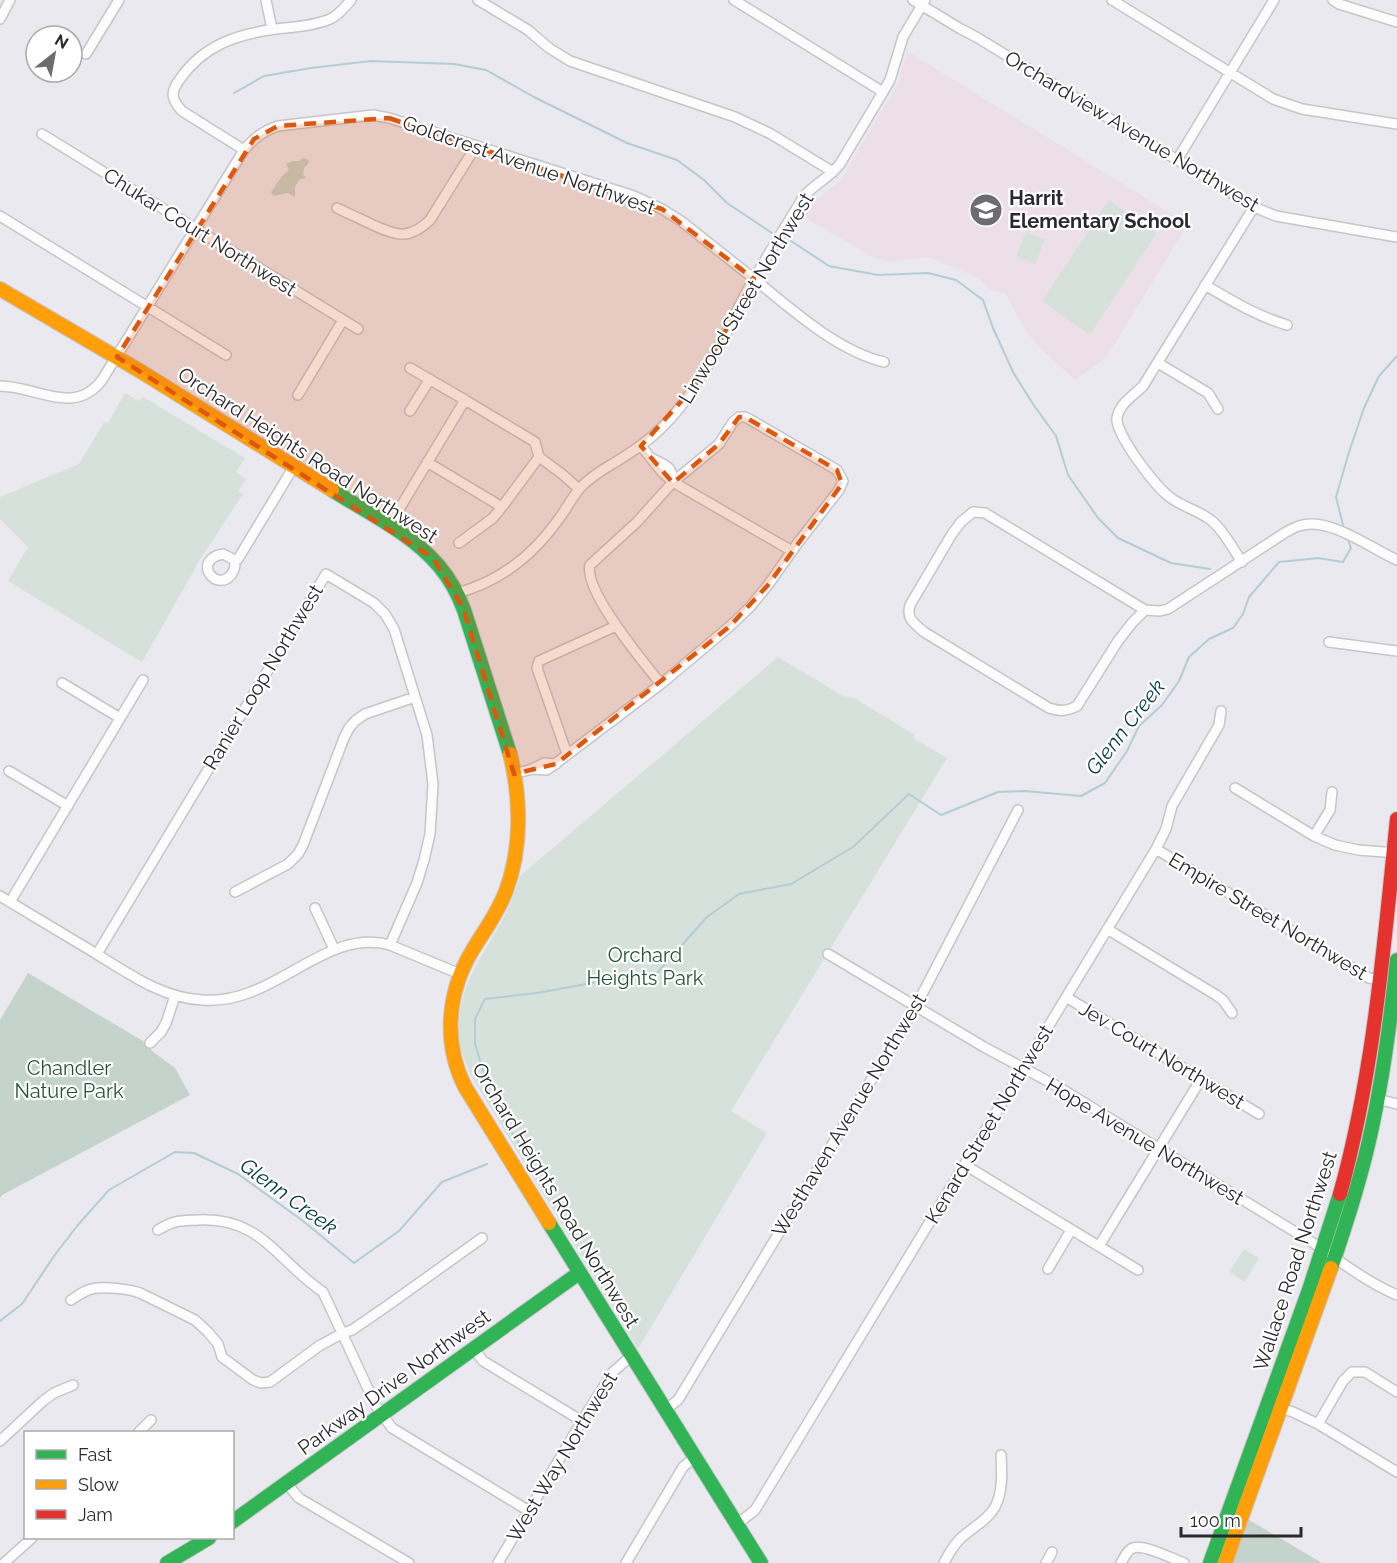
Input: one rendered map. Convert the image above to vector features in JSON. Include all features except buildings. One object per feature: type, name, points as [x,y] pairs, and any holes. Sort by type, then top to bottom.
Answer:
[{"type":"main road","name":"Orchard Heights Road Northwest","points":[[0,290],[117,357],[389,526],[433,558],[450,579],[463,608],[512,761],[517,790],[518,817],[517,843],[508,885],[499,909],[466,962],[453,995],[450,1013],[450,1045],[457,1069],[490,1129],[761,1563]]},
{"type":"main road","name":"Wallace Road Northwest","points":[[1210,1563],[1323,1249],[1357,1128],[1381,980],[1397,819]]},
{"type":"main road","name":"Wallace Road Northwest","points":[[1225,1563],[1335,1258],[1366,1151],[1388,1038],[1397,960]]},
{"type":"main road","name":"Parkway Drive Northwest","points":[[235,1517],[287,1484],[579,1273]]},
{"type":"main road","points":[[1239,1521],[1242,1494],[1256,1453],[1252,1446]]},
{"type":"main road","points":[[167,1563],[207,1539]]},
{"type":"street","points":[[0,19],[10,0]]},
{"type":"street","points":[[86,54],[119,0]]},
{"type":"street","points":[[266,0],[273,29]]},
{"type":"street","points":[[244,150],[182,111],[176,104],[173,97],[174,89],[186,70],[212,47],[232,38],[330,19],[351,0]]},
{"type":"street","points":[[478,0],[528,30],[549,48],[570,61],[744,121],[771,134],[833,172]]},
{"type":"street","points":[[734,0],[883,92]]},
{"type":"street","name":"Orchardview Avenue Northwest","points":[[913,0],[924,3],[1254,207],[1276,216],[1397,237]]},
{"type":"street","points":[[1112,0],[1273,99],[1302,109],[1397,124]]},
{"type":"street","points":[[1178,160],[1274,0]]},
{"type":"street","points":[[1333,0],[1397,22]]},
{"type":"street","name":"Linwood Street Northwest","points":[[457,593],[488,581],[531,552],[561,517],[579,489],[598,473],[641,446],[670,419],[691,392],[730,326],[745,294],[804,196],[840,164],[890,80],[903,37],[924,3]]},
{"type":"street","name":"Goldcrest Avenue Northwest","points":[[0,386],[11,386],[62,398],[81,397],[93,390],[117,357],[244,150],[254,139],[266,130],[278,126],[373,116],[389,118],[633,196],[662,209],[681,221],[790,309],[826,334],[853,351],[884,362]]},
{"type":"street","name":"Chukar Court Northwest","points":[[42,134],[358,329]]},
{"type":"street","points":[[338,208],[390,233],[403,235],[421,229],[430,220],[476,146]]},
{"type":"street","points":[[1242,562],[1211,520],[1172,499],[1153,481],[1121,434],[1117,417],[1127,401],[1143,386],[1254,207]]},
{"type":"street","points":[[0,216],[226,355]]},
{"type":"street","points":[[1205,285],[1239,305],[1287,325]]},
{"type":"street","points":[[298,395],[343,321]]},
{"type":"street","points":[[1158,363],[1208,393],[1218,409]]},
{"type":"street","points":[[411,368],[536,442],[539,457],[579,489]]},
{"type":"street","points":[[410,411],[430,379]]},
{"type":"street","points":[[389,526],[465,400]]},
{"type":"street","points":[[514,774],[544,763],[556,764],[661,684],[729,627],[768,585],[839,490],[842,484],[841,476],[837,471],[745,417],[739,417],[733,422],[719,444],[673,482],[637,522],[590,565],[588,571],[600,599],[616,626],[661,684]]},
{"type":"street","points":[[641,446],[673,482],[792,551]]},
{"type":"street","points":[[459,543],[493,518],[539,457]]},
{"type":"street","points":[[427,462],[502,507]]},
{"type":"street","points":[[235,560],[238,559],[293,468]]},
{"type":"street","points":[[1145,610],[1118,641],[1077,706],[1060,712],[1049,708],[924,632],[910,620],[908,612],[910,604],[952,534],[973,512],[985,513],[1145,610],[1168,609],[1300,525],[1314,525],[1336,530],[1397,560]]},
{"type":"street","name":"Ranier Loop Northwest","points":[[97,954],[326,574],[374,603],[385,614],[394,629],[427,735],[433,784],[430,834],[417,883],[390,945]]},
{"type":"street","points":[[567,754],[537,668],[539,661],[616,626]]},
{"type":"street","points":[[1329,642],[1397,651]]},
{"type":"street","points":[[10,902],[143,680]]},
{"type":"street","points":[[62,683],[120,718]]},
{"type":"street","points":[[235,892],[288,864],[298,854],[344,738],[355,721],[365,714],[415,697]]},
{"type":"street","name":"Kenard Street Northwest","points":[[736,1525],[755,1510],[1156,849],[1166,829],[1172,806],[1219,724],[1221,711]]},
{"type":"street","points":[[9,771],[68,806]]},
{"type":"street","points":[[1235,788],[1314,836],[1335,845],[1358,850],[1395,853]]},
{"type":"street","points":[[1314,836],[1329,810],[1332,792]]},
{"type":"street","name":"Westhaven Avenue Northwest","points":[[665,1410],[678,1400],[916,1006],[1018,810]]},
{"type":"street","name":"Empire Street Northwest","points":[[1156,849],[1369,978],[1381,980]]},
{"type":"street","points":[[0,896],[147,984],[175,996],[202,1000],[222,999],[252,992],[334,950],[351,943],[367,941],[390,945],[460,974]]},
{"type":"street","points":[[315,909],[334,950]]},
{"type":"street","points":[[1107,929],[1216,994],[1232,1013]]},
{"type":"street","name":"Hope Avenue Northwest","points":[[828,954],[1023,1069],[1058,1086],[1397,1294]]},
{"type":"street","points":[[150,1043],[166,1023],[175,996]]},
{"type":"street","name":"Jev Court Northwest","points":[[1066,997],[1259,1114]]},
{"type":"street","points":[[1099,1246],[1201,1079]]},
{"type":"street","points":[[1377,1099],[1397,1104]]},
{"type":"street","points":[[965,1165],[1138,1270]]},
{"type":"street","points":[[158,1230],[172,1221],[214,1219],[256,1234],[266,1241],[309,1282],[323,1292],[376,1406],[392,1428],[529,1511]]},
{"type":"street","points":[[1048,1269],[1071,1230]]},
{"type":"street","points":[[71,1300],[96,1288],[132,1290],[140,1293],[201,1325],[218,1344],[222,1357],[254,1380],[261,1383],[270,1382],[319,1346],[352,1330],[482,1238]]},
{"type":"street","points":[[474,1349],[483,1360],[582,1421]]},
{"type":"street","name":"West Way Northwest","points":[[498,1563],[613,1372],[631,1356]]},
{"type":"street","points":[[1318,1424],[1343,1381],[1352,1372],[1365,1372],[1397,1392]]},
{"type":"street","points":[[0,1440],[43,1401],[54,1393],[73,1385]]},
{"type":"street","points":[[1280,1408],[1318,1424],[1397,1472]]},
{"type":"street","points":[[140,1431],[151,1420]]},
{"type":"street","points":[[944,1563],[952,1548],[961,1538],[983,1522],[995,1506],[1000,1485],[1001,1455]]},
{"type":"street","points":[[626,1563],[683,1467],[694,1458]]},
{"type":"street","points":[[287,1484],[299,1498],[409,1563]]},
{"type":"street","points":[[4,1563],[31,1539]]},
{"type":"street","points":[[1121,1563],[1133,1548],[1147,1549],[1184,1563]]},
{"type":"street","points":[[1046,1563],[1052,1552]]},
{"type":"highlighted area","points":[[389,118],[662,209],[754,279],[695,386],[641,446],[673,483],[719,444],[739,417],[745,417],[837,470],[842,484],[768,585],[729,627],[556,764],[514,774],[463,608],[433,558],[117,357],[254,139],[278,126]]},
{"type":"shaded area","name":"Harrit Elementary School","points":[[907,51],[1188,224],[1106,358],[1075,380],[1042,350],[1026,331],[1005,293],[994,291],[979,278],[933,259],[925,257],[890,262],[876,259],[803,217],[813,202],[841,180],[898,84]]},
{"type":"green space","points":[[303,158],[309,160],[303,174],[306,178],[299,180],[295,187],[295,197],[288,193],[273,196],[271,192],[289,170],[286,164]]},
{"type":"green space","points":[[1109,200],[1157,233],[1090,335],[1042,301]]},
{"type":"green space","points":[[1026,232],[1045,240],[1035,264],[1017,257]]},
{"type":"green space","points":[[125,393],[139,401],[143,397],[245,458],[236,472],[246,479],[238,491],[243,494],[201,558],[142,662],[8,581],[28,547],[0,519],[0,497],[79,464],[104,422],[108,423]]},
{"type":"green space","name":"Orchard Heights Park","points":[[778,657],[843,696],[854,698],[915,735],[914,739],[947,758],[731,1111],[767,1133],[638,1349],[470,1074],[459,1039],[463,998],[474,969],[507,911],[520,876]]},
{"type":"green space","name":"Chandler Nature Park","points":[[28,973],[148,1044],[152,1051],[175,1068],[190,1095],[0,1198],[0,1020]]},
{"type":"green space","points":[[1244,1249],[1259,1258],[1245,1282],[1229,1272]]},
{"type":"green space","points":[[1239,1514],[1322,1563],[1224,1563]]},
{"type":"waterway","points":[[234,93],[264,76],[371,61],[454,64],[486,70],[534,97],[627,143],[677,160],[704,180],[727,203],[772,233]]},
{"type":"waterway","points":[[791,241],[829,266],[878,275],[928,273],[956,280],[983,300],[1013,372],[1056,436],[1068,475],[1098,518],[1118,538],[1171,563],[1210,569]]},
{"type":"waterway","name":"Glenn Creek","points":[[1344,529],[1336,497],[1349,452],[1364,408],[1379,376],[1397,356]]},
{"type":"waterway","name":"Glenn Creek","points":[[519,1143],[493,1105],[475,1043],[475,1019],[485,999],[537,993],[657,973],[707,917],[739,894],[791,884],[853,847],[909,794],[941,815],[998,792],[1025,791],[1081,796],[1105,783],[1127,751],[1139,726],[1162,705],[1179,681],[1189,657],[1209,639],[1233,628],[1243,614],[1249,597],[1279,562],[1318,558],[1343,562],[1351,548],[1347,537]]},
{"type":"waterway","name":"Glenn Creek","points":[[0,1321],[22,1304],[54,1256],[109,1190],[175,1152],[194,1153],[238,1174],[303,1221],[354,1263],[399,1231],[442,1182],[487,1164]]},
{"type":"traffic: fast","points":[[332,490],[416,543],[447,576],[464,610],[510,754]]},
{"type":"traffic: fast","points":[[1331,1268],[1354,1198],[1372,1127],[1387,1044],[1397,960]]},
{"type":"traffic: fast","points":[[1210,1563],[1309,1290],[1340,1194]]},
{"type":"traffic: fast","points":[[549,1223],[761,1563]]},
{"type":"traffic: fast","points":[[234,1521],[579,1273]]},
{"type":"traffic: fast","points":[[167,1563],[207,1539]]},
{"type":"traffic: slow","points":[[0,289],[140,371],[332,490]]},
{"type":"traffic: slow","points":[[510,754],[518,805],[515,858],[503,899],[472,951],[457,984],[451,1018],[451,1036],[453,1053],[465,1087],[549,1223]]},
{"type":"traffic: slow","points":[[1225,1563],[1331,1268]]},
{"type":"traffic: jam","points":[[1340,1194],[1352,1148],[1370,1055],[1397,819]]},
{"type":"place","name":"Harrit Elementary School","points":[[986,210]]}]
